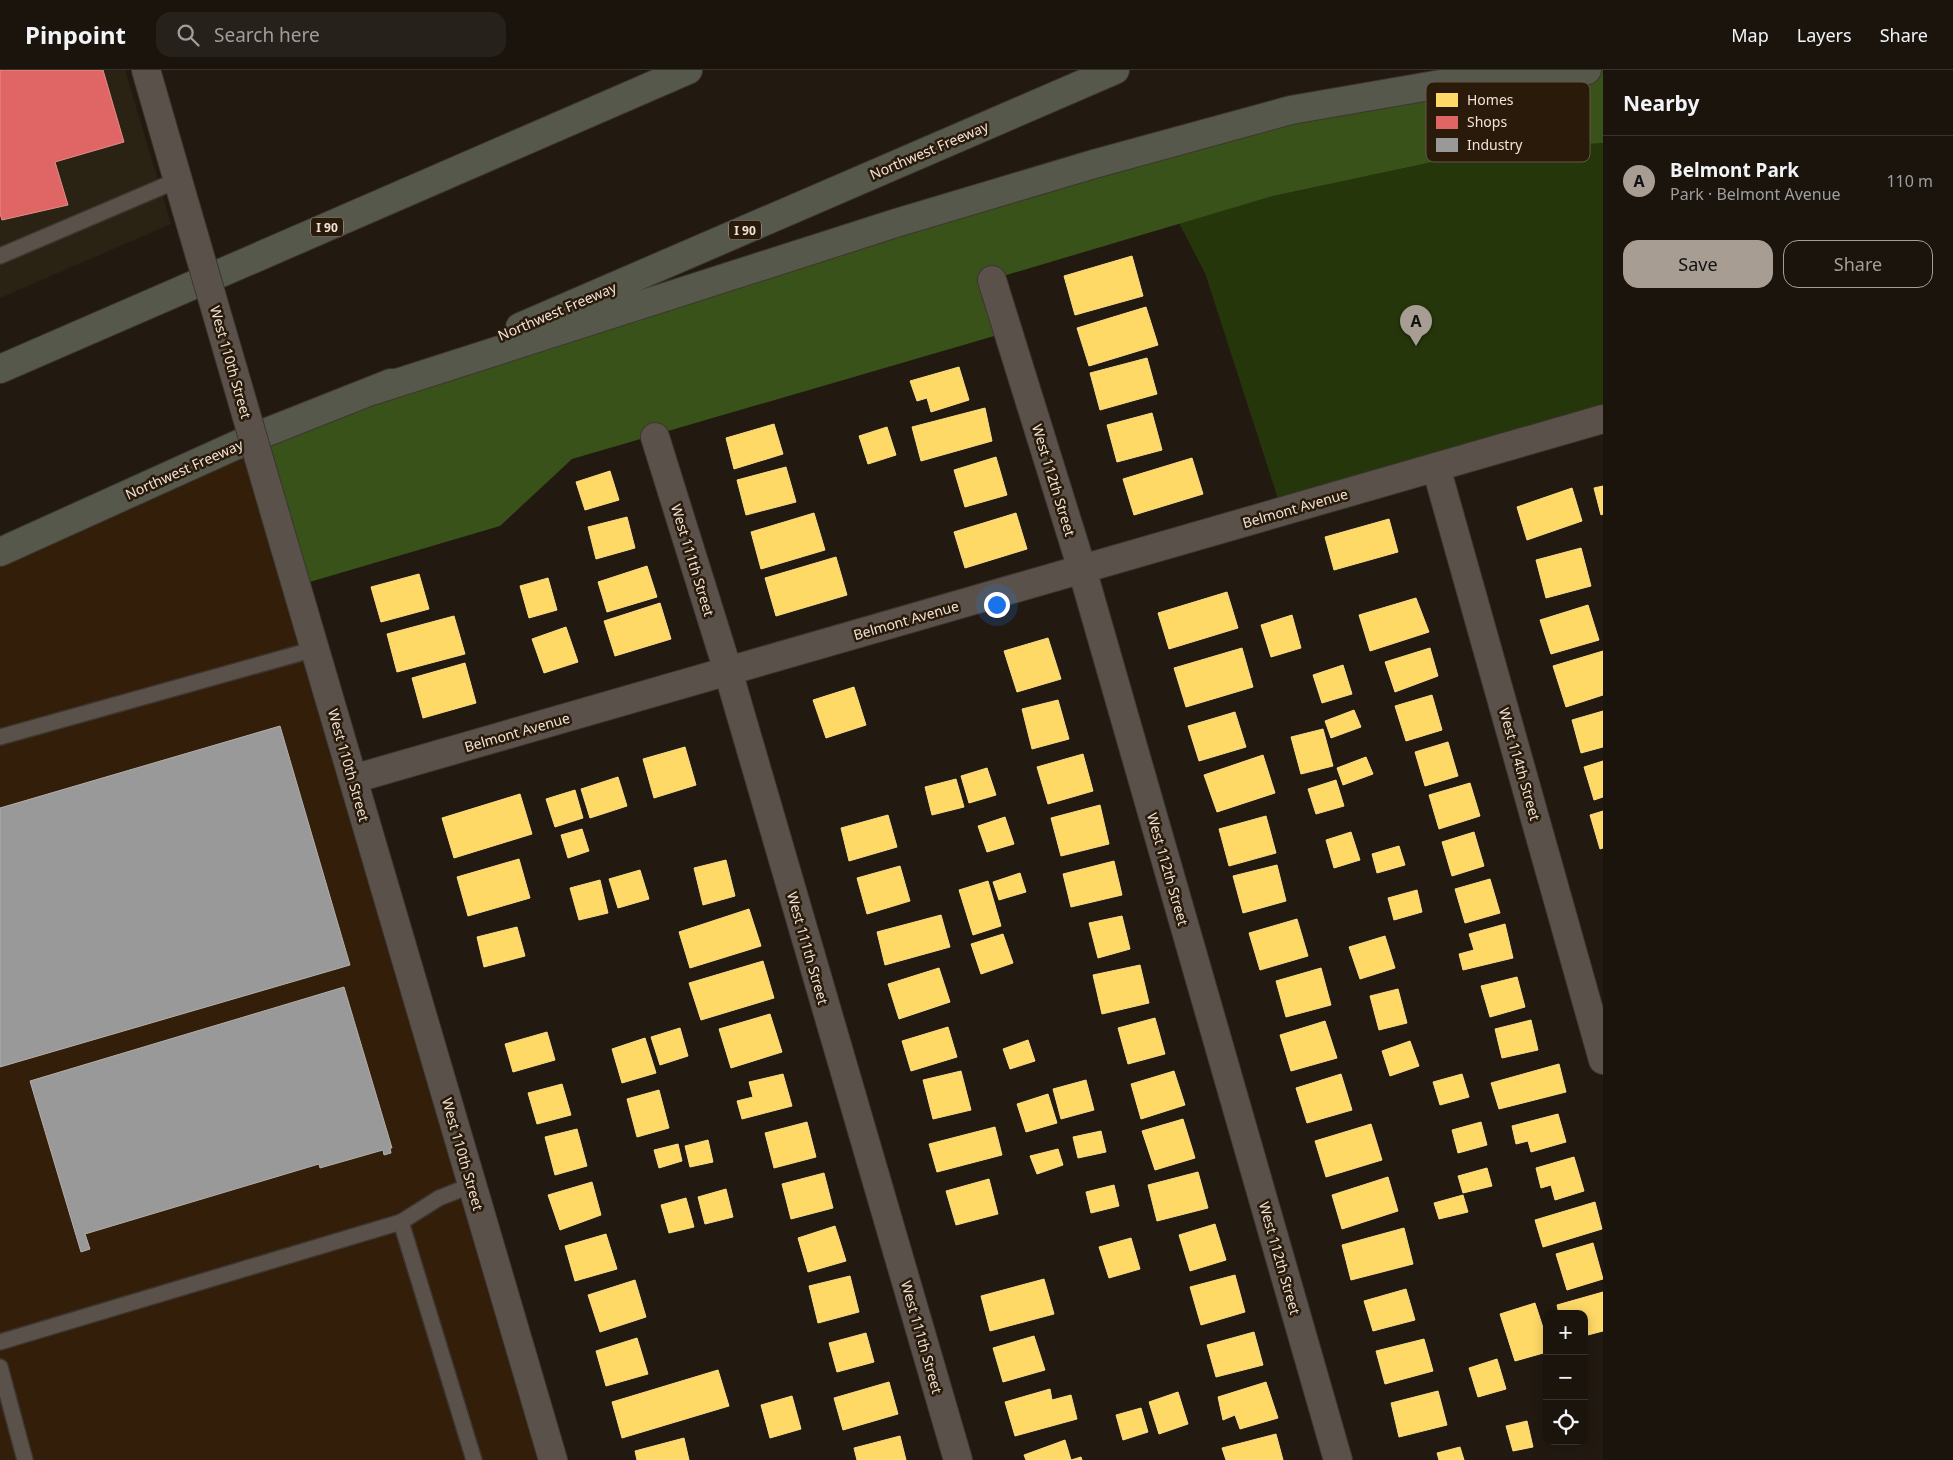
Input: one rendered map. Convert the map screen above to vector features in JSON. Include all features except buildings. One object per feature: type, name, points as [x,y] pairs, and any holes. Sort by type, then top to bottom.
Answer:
[{"type":"highway","points":[[654,85],[679,70]]},
{"type":"highway","name":"I 90","points":[[0,369],[688,70]]},
{"type":"highway","name":"Northwest Freeway","points":[[0,552],[252,438],[375,390],[1115,70]]},
{"type":"highway","points":[[1458,82],[1587,70]]},
{"type":"highway","points":[[375,390],[905,220],[1094,164],[1291,110],[1426,87]]},
{"type":"street","name":"West 110th Street","points":[[146,70],[553,1460]]},
{"type":"street","name":"West 112th Street","points":[[992,280],[1082,569],[1338,1460]]},
{"type":"street","name":"Belmont Avenue","points":[[353,779],[1603,419]]},
{"type":"street","name":"West 111th Street","points":[[655,437],[728,671],[958,1460]]},
{"type":"street","name":"West 114th Street","points":[[1436,467],[1603,1060]]},
{"type":"lane","points":[[0,256],[178,180]]},
{"type":"lane","points":[[0,737],[315,649]]},
{"type":"lane","points":[[0,1342],[401,1222],[439,1198],[472,1185]]},
{"type":"lane","points":[[401,1222],[474,1460]]},
{"type":"lane","points":[[0,1367],[25,1460]]},
{"type":"shaded area","points":[[0,70],[125,70],[171,224],[0,298]]},
{"type":"shaded area","points":[[252,438],[553,1460],[0,1460],[0,554]]},
{"type":"green space","points":[[1587,70],[1603,70],[1603,143],[1590,144],[1590,82],[1498,82]]},
{"type":"green space","points":[[1426,92],[1426,162],[1433,162],[1273,196],[993,279],[1008,332],[572,459],[500,526],[296,586],[252,438],[1291,110]]},
{"type":"green space","points":[[1603,143],[1603,419],[1282,511],[1205,273],[1179,223],[1273,196],[1433,162],[1590,162],[1590,144]]},
{"type":"place","name":"Belmont Park","points":[[1416,346]]}]
